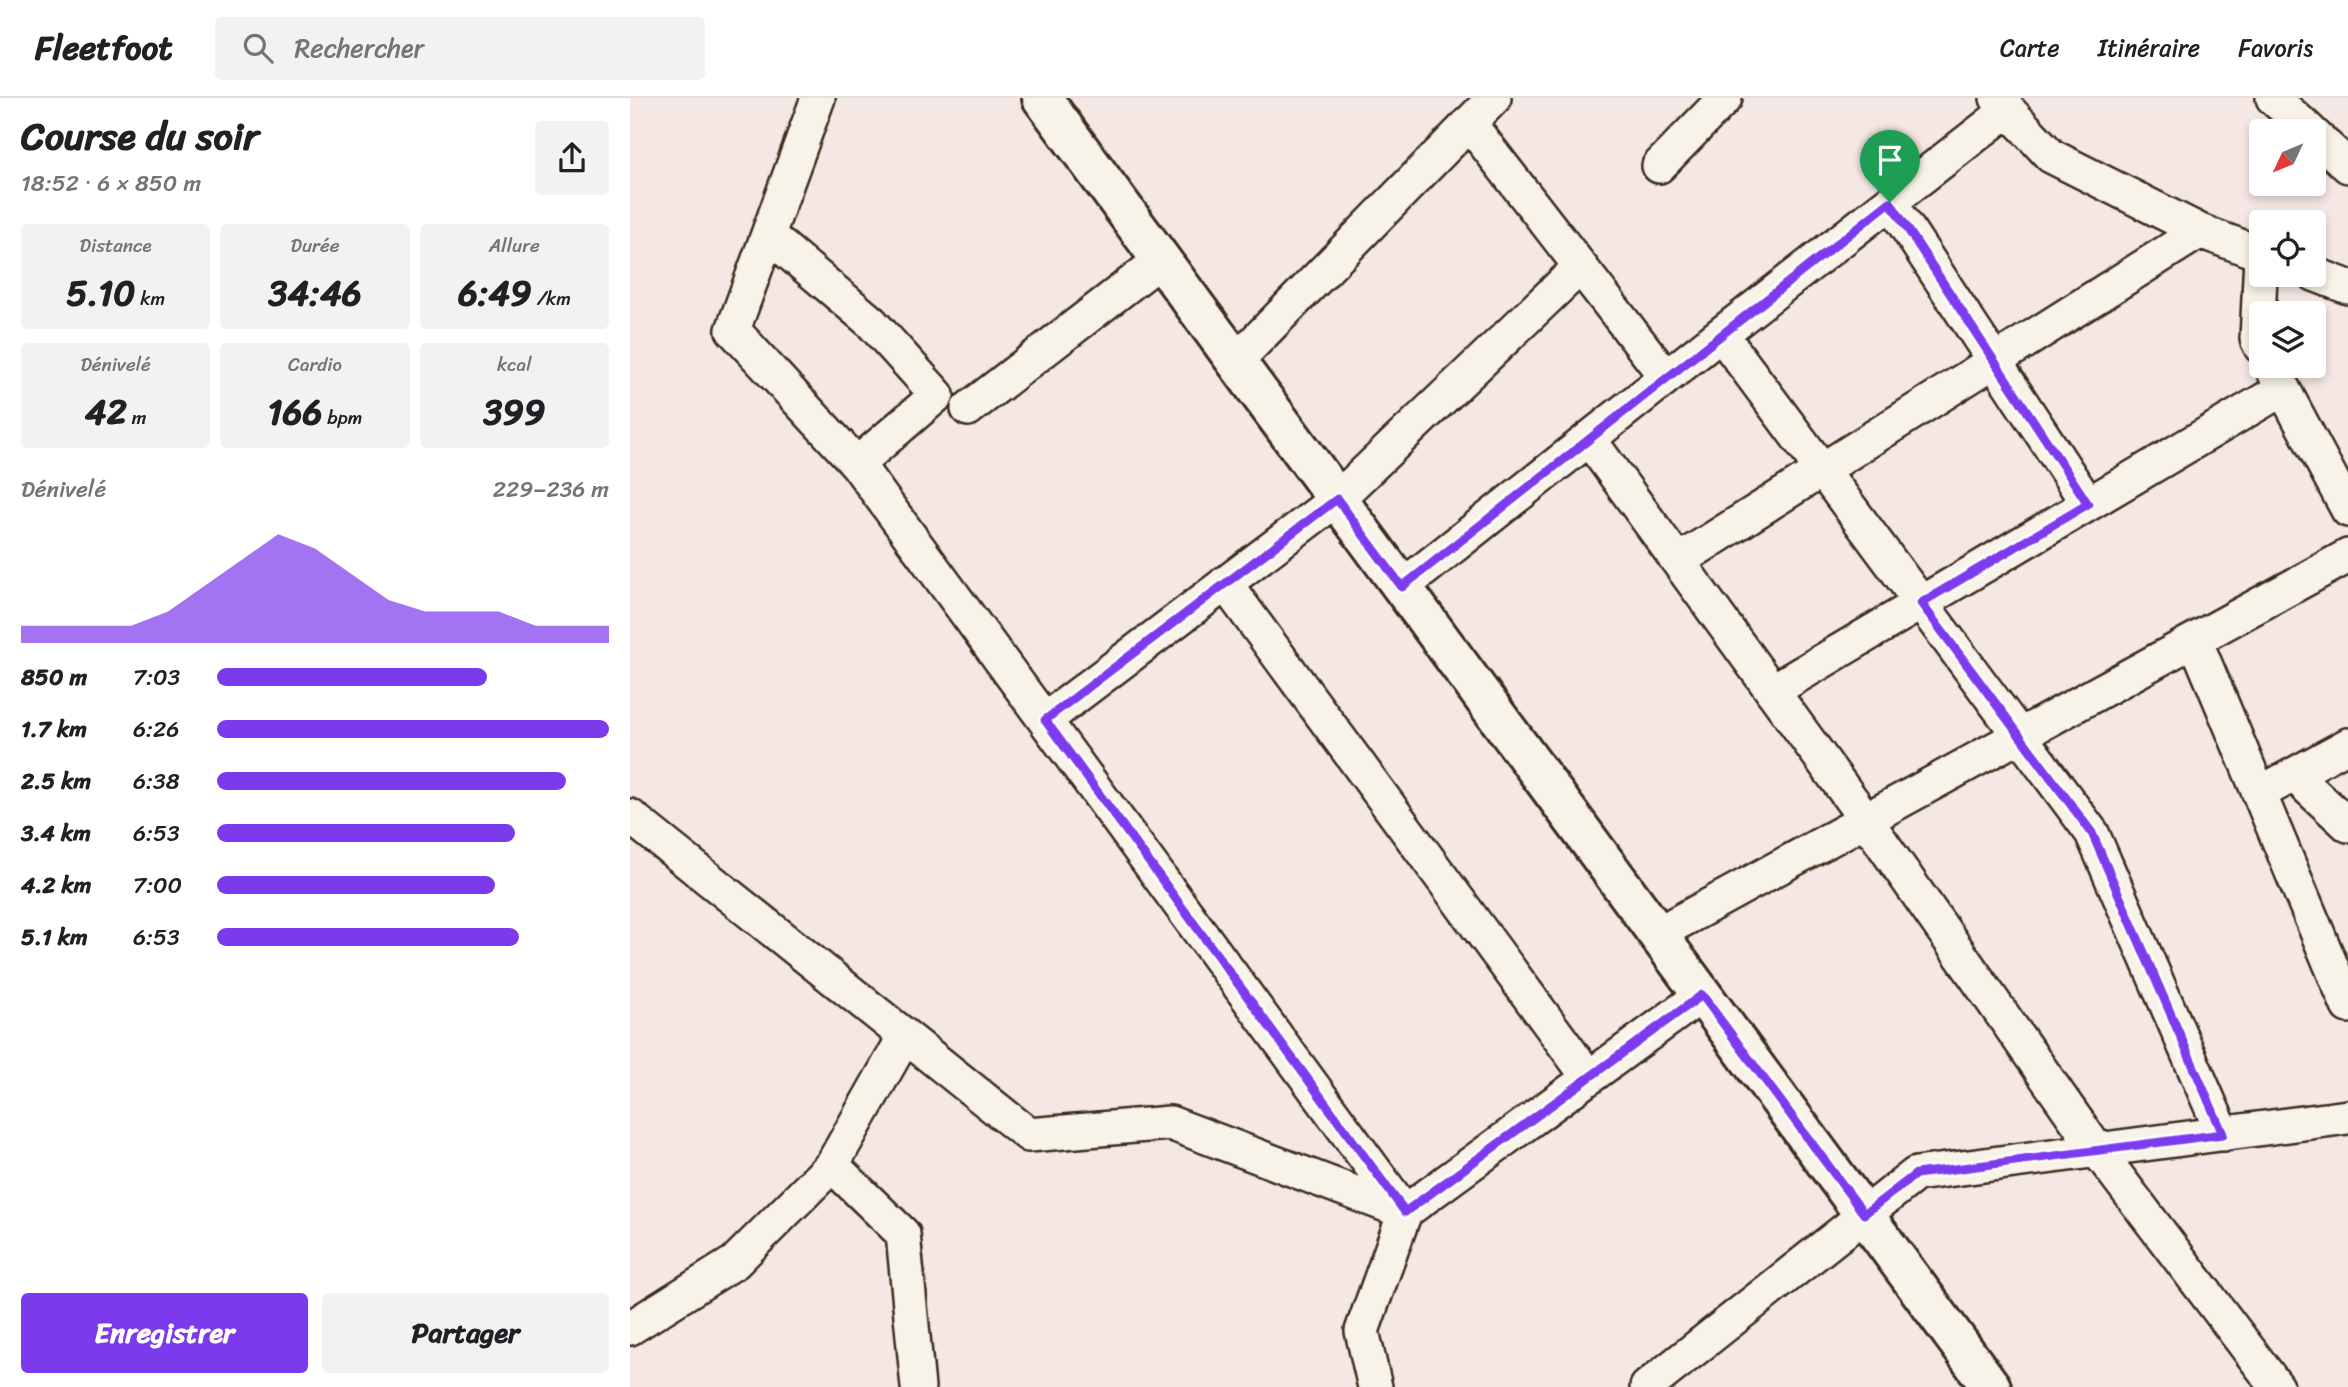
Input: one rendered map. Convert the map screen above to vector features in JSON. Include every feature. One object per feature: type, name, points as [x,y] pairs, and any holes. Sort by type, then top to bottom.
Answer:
[{"type":"main road","points":[[1042,98],[1991,1387]]},
{"type":"street","points":[[818,98],[733,330],[857,464],[1405,1212]]},
{"type":"street","points":[[1236,361],[1494,98]]},
{"type":"street","points":[[1659,166],[1725,98]]},
{"type":"street","points":[[2273,98],[2296,119]]},
{"type":"street","points":[[1402,587],[1890,202],[2003,104],[2051,156],[2200,231],[2249,250]]},
{"type":"street","points":[[1469,123],[1666,377]]},
{"type":"street","points":[[2326,146],[2348,166]]},
{"type":"street","points":[[1890,202],[2088,504]]},
{"type":"street","points":[[1678,561],[2200,231]]},
{"type":"street","points":[[768,235],[871,322],[937,395],[857,464]]},
{"type":"street","points":[[968,409],[1161,260]]},
{"type":"street","points":[[1045,720],[1337,499],[1580,267]]},
{"type":"street","points":[[2326,279],[2348,287]]},
{"type":"street","points":[[1721,334],[2092,833],[2223,1134]]},
{"type":"street","points":[[1772,691],[2088,504],[2276,378]]},
{"type":"street","points":[[2278,378],[2348,510]]},
{"type":"street","points":[[1589,439],[1866,820],[2097,1150],[2277,1387]]},
{"type":"street","points":[[1657,934],[2348,556]]},
{"type":"street","points":[[1226,583],[1589,1078]]},
{"type":"street","points":[[2195,640],[2348,1006]]},
{"type":"street","points":[[2260,793],[2348,745]]},
{"type":"street","points":[[2294,775],[2348,825]]},
{"type":"street","points":[[630,816],[1029,1135],[1170,1123],[1405,1212]]},
{"type":"street","points":[[1375,1387],[1362,1331],[1405,1212],[1702,995]]},
{"type":"street","points":[[630,1328],[735,1262],[832,1165],[905,1036]]},
{"type":"street","points":[[1647,1387],[1916,1174],[2348,1117]]},
{"type":"street","points":[[832,1165],[903,1234],[918,1387]]},
{"type":"route","points":[[1890,202],[2088,504],[1921,603],[2092,833],[2223,1134],[1916,1174],[1864,1214],[1702,995],[1405,1212],[1045,720],[1337,499],[1402,587],[1890,202]]}]
